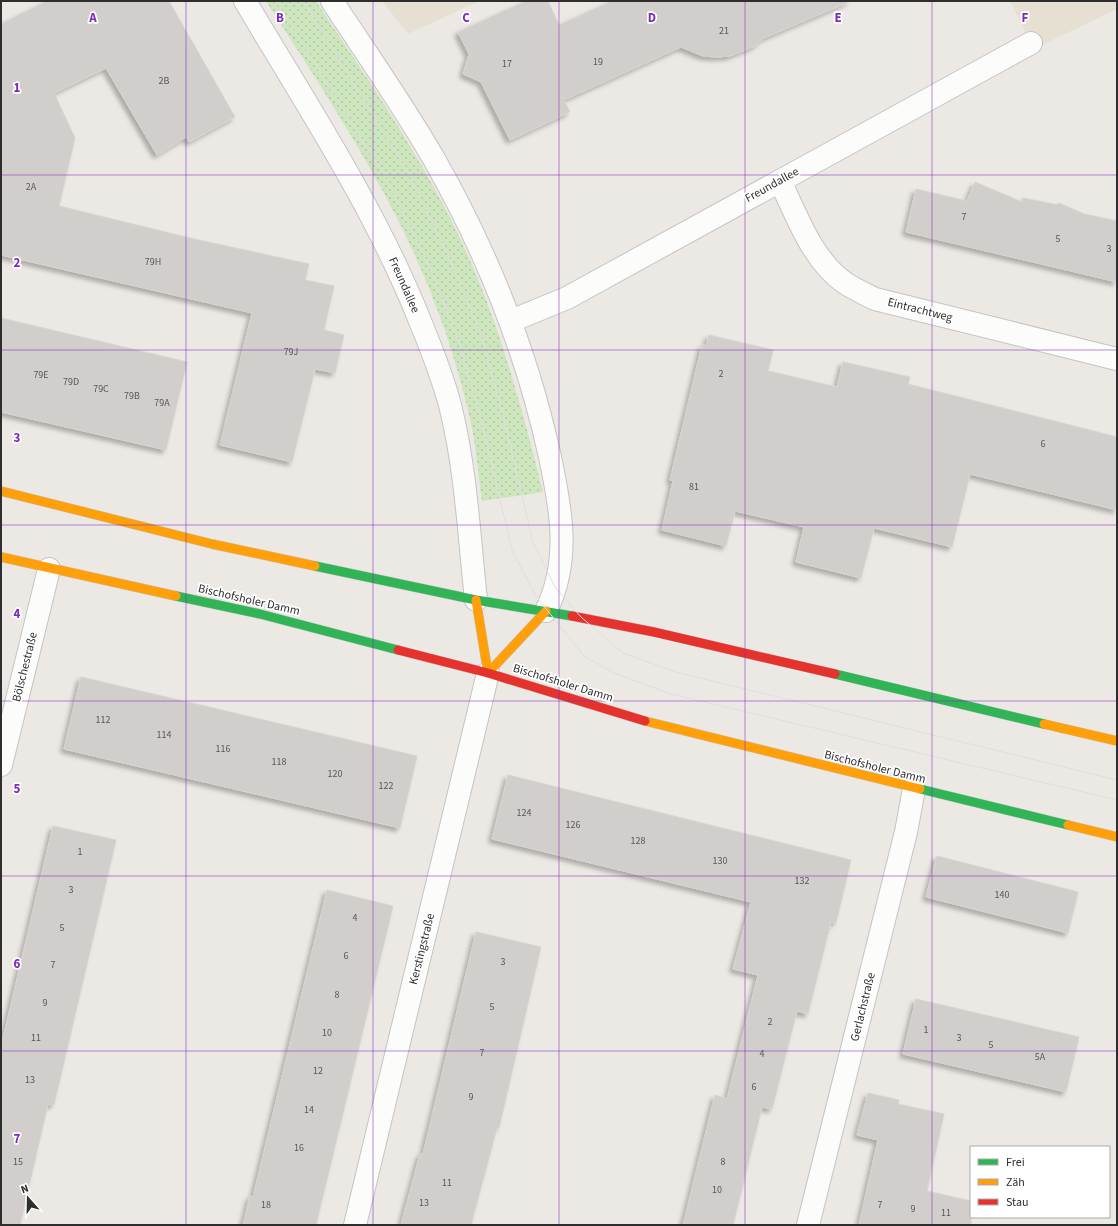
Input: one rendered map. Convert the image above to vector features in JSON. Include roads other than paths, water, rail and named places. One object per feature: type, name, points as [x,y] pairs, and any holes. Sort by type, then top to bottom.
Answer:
[{"type":"main road","points":[[1,491],[212,544],[476,600],[546,611],[654,632],[1117,741]]},
{"type":"main road","name":"Bischofsholer Damm","points":[[1,557],[49,569],[260,614],[488,673],[663,726],[914,789],[1117,837]]},
{"type":"main road","points":[[476,600],[488,673]]},
{"type":"main road","points":[[488,673],[546,611]]},
{"type":"street","name":"Freundallee","points":[[245,1],[350,176],[400,272],[436,361],[450,405],[460,454],[476,600]]},
{"type":"street","points":[[332,1],[433,158],[472,230],[511,321],[540,411],[560,506],[562,533],[560,558],[555,587],[546,611]]},
{"type":"street","name":"Freundallee","points":[[511,321],[567,298],[1031,43]]},
{"type":"street","name":"Eintrachtweg","points":[[780,181],[806,236],[826,266],[845,283],[875,299],[1117,359]]},
{"type":"street","name":"Bölschestraße","points":[[1,765],[49,569]]},
{"type":"street","name":"Kerstingstraße","points":[[355,1225],[488,673]]},
{"type":"street","name":"Gerlachstraße","points":[[808,1225],[906,832],[914,789]]},
{"type":"tram line","points":[[276,1],[389,183],[429,266],[458,339],[481,419],[512,550],[535,595],[584,656],[614,673],[671,694],[1117,800]]},
{"type":"tram line","points":[[303,1],[408,172],[449,257],[480,332],[503,414],[533,543],[555,587],[581,617],[623,653],[676,672],[1117,780]]}]
